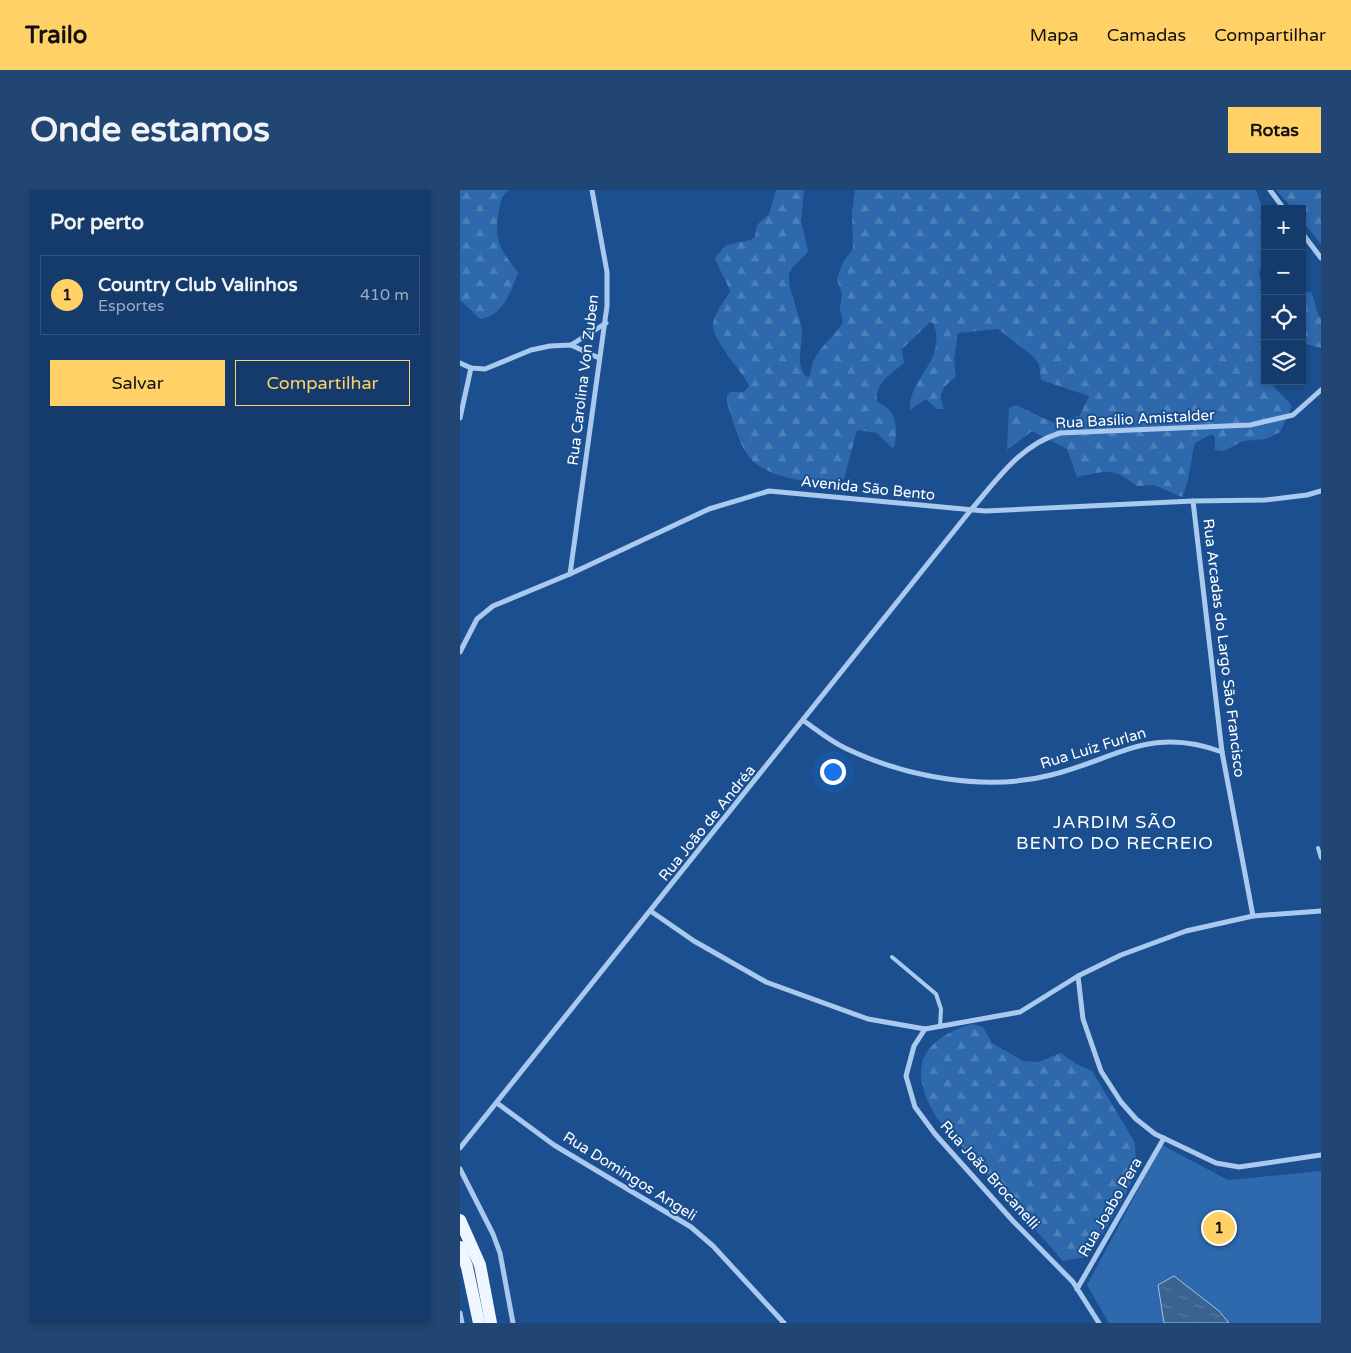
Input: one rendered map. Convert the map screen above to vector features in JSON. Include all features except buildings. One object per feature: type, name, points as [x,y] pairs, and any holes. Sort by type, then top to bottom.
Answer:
[{"type":"main road","points":[[460,1220],[480,1264],[491,1323]]},
{"type":"main road","points":[[460,1247],[467,1267],[479,1323]]},
{"type":"street","name":"Rua Carolina Von Zuben","points":[[570,574],[599,358],[606,323],[607,272],[592,190]]},
{"type":"street","points":[[1270,190],[1281,205]]},
{"type":"street","points":[[1306,238],[1321,258]]},
{"type":"street","points":[[571,345],[606,323]]},
{"type":"street","points":[[460,363],[471,368],[491,368],[531,350],[550,346],[571,345],[599,358]]},
{"type":"street","points":[[460,418],[471,368]]},
{"type":"street","name":"Rua Basílio Amistalder","points":[[970,510],[1017,457],[1044,438],[1060,433],[1250,425],[1293,415],[1321,390]]},
{"type":"street","name":"Avenida São Bento","points":[[460,652],[478,619],[485,611],[708,510],[769,491],[970,510],[1193,500],[1265,500],[1307,495],[1321,490]]},
{"type":"street","name":"Rua Arcadas do Largo São Francisco","points":[[1193,500],[1222,752],[1253,916]]},
{"type":"street","name":"Rua João de Andréa","points":[[460,1148],[652,912],[970,510]]},
{"type":"street","name":"Rua Luiz Furlan","points":[[804,721],[842,747],[874,761],[911,774],[958,780],[1007,782],[1044,777],[1147,743],[1177,741],[1200,744],[1222,752]]},
{"type":"street","points":[[652,912],[694,941],[766,982],[868,1019],[925,1030],[1020,1012],[1078,976],[1154,942],[1186,931],[1253,916],[1321,911]]},
{"type":"street","points":[[1078,976],[1083,1019],[1101,1071],[1121,1102],[1136,1119],[1164,1138],[1216,1163],[1239,1167],[1321,1155]]},
{"type":"street","name":"Rua João Brocanelli","points":[[925,1030],[914,1046],[906,1076],[915,1107],[935,1134],[1077,1289],[1098,1323]]},
{"type":"street","name":"Rua Domingos Angeli","points":[[498,1103],[554,1145],[691,1228],[714,1246],[784,1323]]},
{"type":"street","name":"Rua Joabo Pera","points":[[1077,1289],[1164,1138]]},
{"type":"street","points":[[460,1169],[493,1234],[500,1253],[513,1323]]},
{"type":"street","points":[[460,1313],[462,1323]]},
{"type":"lane","points":[[1318,848],[1321,858]]},
{"type":"lane","points":[[892,957],[936,994],[941,1009],[940,1027]]},
{"type":"green space","points":[[460,190],[509,190],[504,194],[501,202],[497,230],[502,251],[518,272],[505,302],[494,313],[480,319],[460,300]]},
{"type":"green space","points":[[776,190],[804,190],[801,220],[808,251],[790,271],[789,280],[802,332],[801,368],[807,377],[810,376],[818,352],[843,322],[840,308],[842,294],[837,279],[843,262],[853,249],[852,212],[855,190],[1256,190],[1261,205],[1261,267],[1259,272],[1261,284],[1261,385],[1273,385],[1292,406],[1280,432],[1266,439],[1243,441],[1224,451],[1215,450],[1215,437],[1212,434],[1195,443],[1187,484],[1182,497],[1154,485],[1137,486],[1121,475],[1109,472],[1077,477],[1067,449],[1032,431],[1007,450],[1009,408],[1016,405],[1056,424],[1080,415],[1089,396],[1041,380],[1039,364],[1034,357],[998,329],[958,333],[954,360],[956,377],[942,391],[941,399],[944,409],[937,409],[926,399],[910,410],[911,399],[915,389],[935,349],[934,324],[930,322],[902,349],[904,363],[885,379],[877,395],[877,401],[889,410],[895,420],[895,446],[892,448],[877,433],[857,430],[844,479],[821,482],[807,481],[793,479],[768,471],[757,465],[749,457],[736,431],[727,403],[727,395],[730,392],[744,392],[749,386],[721,346],[713,329],[713,323],[730,292],[715,258],[726,245],[750,240],[755,237],[757,225],[769,214]]},
{"type":"green space","points":[[1276,190],[1321,190],[1321,244],[1306,226],[1306,205],[1289,205]]},
{"type":"green space","points":[[1306,292],[1311,292],[1321,319],[1321,348],[1306,344]]},
{"type":"green space","points":[[972,1024],[983,1027],[992,1043],[1023,1061],[1038,1062],[1061,1053],[1076,1064],[1092,1071],[1135,1143],[1136,1161],[1131,1183],[1107,1227],[1086,1257],[1063,1261],[937,1118],[928,1101],[921,1072],[923,1060],[940,1039]]},
{"type":"green space","points":[[1162,1145],[1228,1180],[1321,1171],[1321,1323],[1229,1323],[1219,1311],[1158,1285],[1164,1323],[1109,1323],[1087,1285]]},
{"type":"water","points":[[1174,1276],[1219,1311],[1229,1323],[1164,1323],[1158,1285]]},
{"type":"place","name":"Country Club Valinhos","points":[[1219,1228]]},
{"type":"district","name":"JARDIM SÃO BENTO DO RECREIO","points":[[1115,832]]}]
